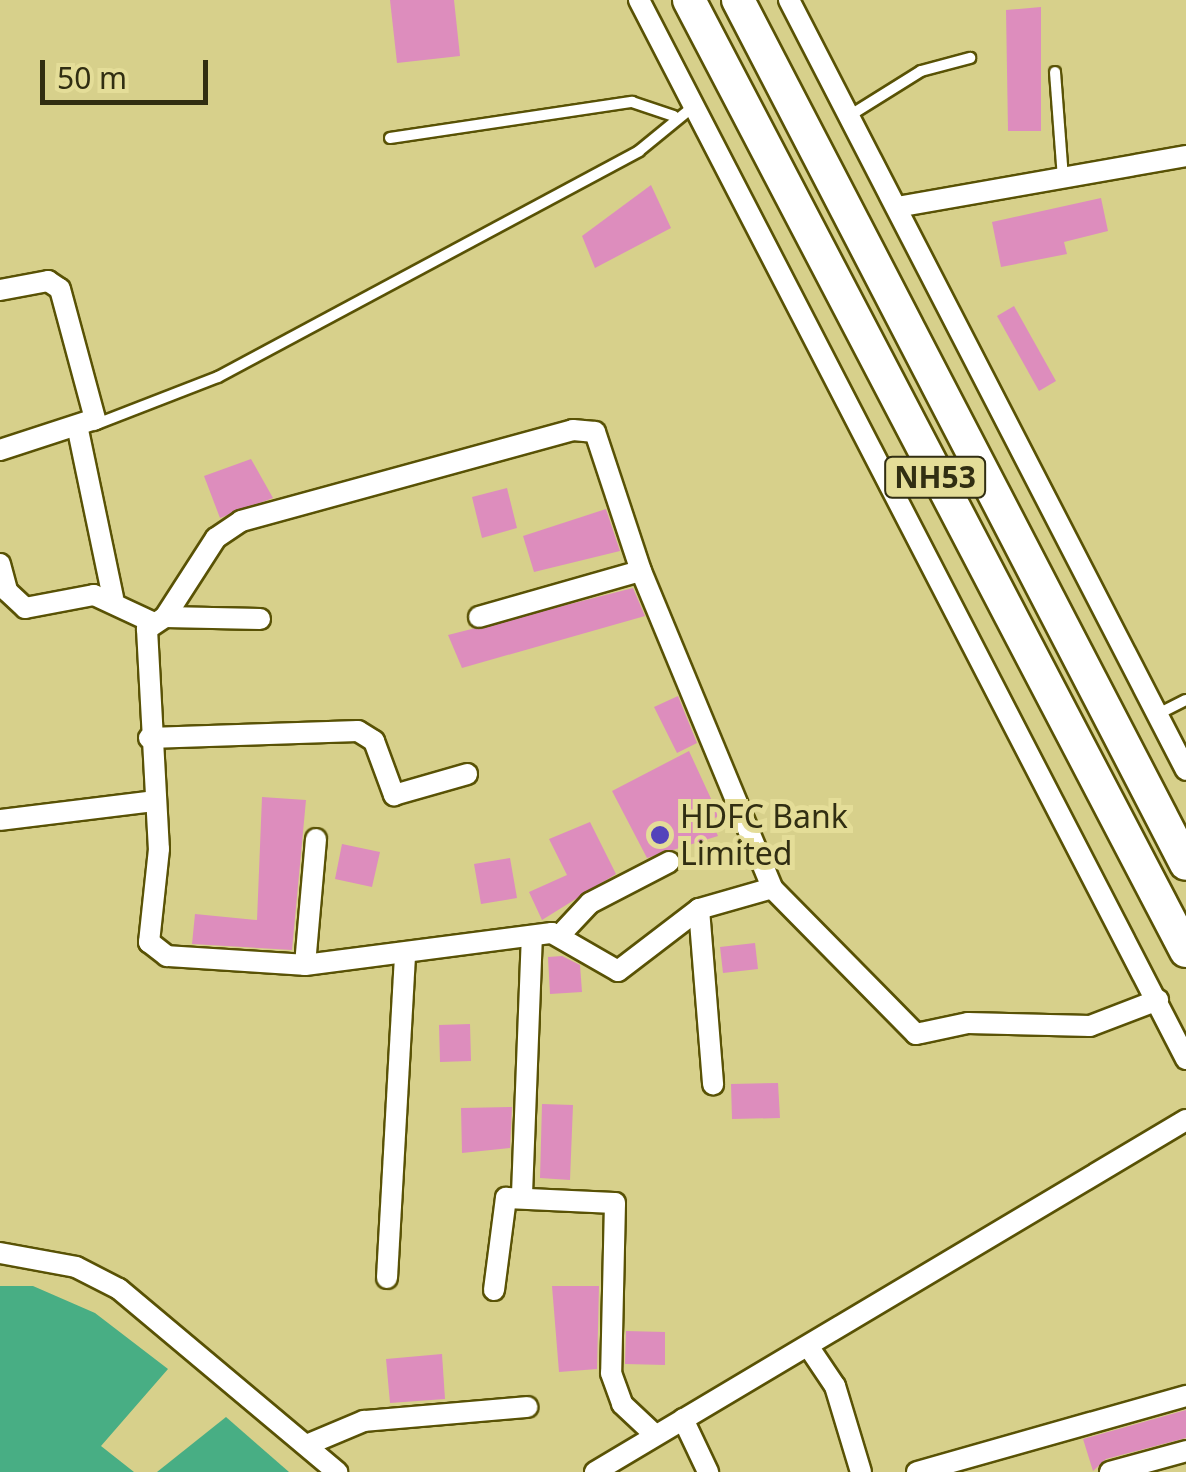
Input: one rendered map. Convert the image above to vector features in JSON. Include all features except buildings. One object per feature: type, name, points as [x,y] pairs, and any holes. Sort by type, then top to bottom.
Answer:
[{"type":"highway","name":"NH53","points":[[688,0],[1186,952]]},
{"type":"highway","name":"NH53","points":[[738,0],[1186,864]]},
{"type":"street","points":[[639,0],[1186,1059]]},
{"type":"street","points":[[789,0],[1186,770]]},
{"type":"street","points":[[897,207],[1186,156]]},
{"type":"street","points":[[0,290],[48,282],[60,290],[94,408],[83,428],[112,598]]},
{"type":"street","points":[[0,450],[83,428]]},
{"type":"street","points":[[772,888],[700,909],[629,969],[608,967],[562,934],[405,956],[305,965],[151,950],[154,801],[149,738],[158,620],[216,538],[241,521],[584,428],[602,442],[641,571],[772,888],[916,1034],[968,1022],[1090,1026],[1158,1000]]},
{"type":"street","points":[[0,564],[7,591],[25,608],[112,598],[158,620],[260,619]]},
{"type":"street","points":[[479,617],[641,571]]},
{"type":"street","points":[[149,738],[358,731],[374,742],[394,795],[467,774]]},
{"type":"street","points":[[0,820],[154,801]]},
{"type":"street","points":[[305,965],[316,839]]},
{"type":"street","points":[[562,934],[590,904],[669,862]]},
{"type":"street","points":[[700,909],[714,1084]]},
{"type":"street","points":[[522,1194],[532,936]]},
{"type":"street","points":[[387,1278],[405,956]]},
{"type":"street","points":[[594,1472],[1186,1120]]},
{"type":"street","points":[[494,1290],[500,1206],[522,1194],[615,1203],[611,1373],[622,1404],[654,1435]]},
{"type":"street","points":[[0,1254],[76,1268],[119,1289],[309,1444],[336,1472]]},
{"type":"street","points":[[808,1346],[835,1386],[861,1472]]},
{"type":"street","points":[[917,1472],[1186,1396]]},
{"type":"street","points":[[309,1444],[364,1422],[528,1408]]},
{"type":"street","points":[[683,1419],[708,1472]]},
{"type":"street","points":[[1110,1472],[1186,1450]]},
{"type":"lane","points":[[849,116],[922,70],[970,58]]},
{"type":"lane","points":[[1055,72],[1064,179]]},
{"type":"lane","points":[[390,138],[632,102],[674,116]]},
{"type":"lane","points":[[83,428],[236,368],[639,151],[674,116],[695,105]]},
{"type":"lane","points":[[1158,714],[1186,700]]},
{"type":"green space","points":[[0,1286],[33,1286],[95,1313],[168,1369],[101,1446],[134,1472],[0,1472]]},
{"type":"green space","points":[[226,1417],[289,1472],[157,1472]]},
{"type":"place","name":"HDFC Bank Limited","points":[[660,835]]}]
